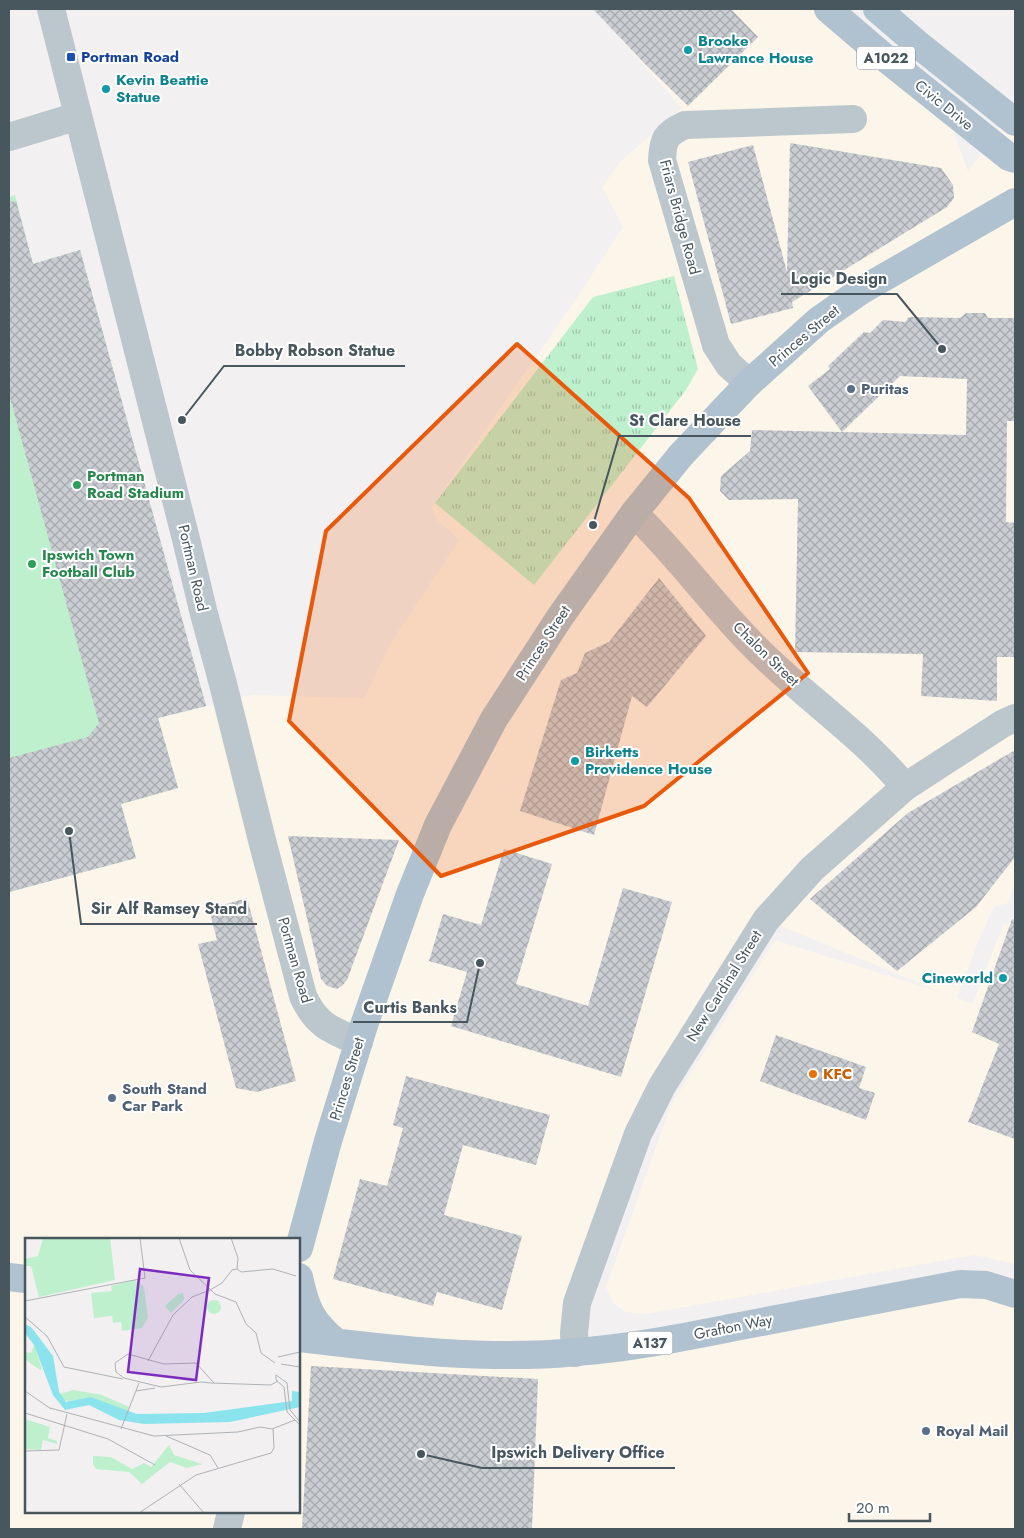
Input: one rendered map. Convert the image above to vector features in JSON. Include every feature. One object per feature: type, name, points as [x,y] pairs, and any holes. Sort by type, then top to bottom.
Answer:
[{"type":"main road","name":"Civic Drive","points":[[828,9],[884,57],[1009,157],[1015,159]]},
{"type":"main road","name":"Civic Drive","points":[[877,9],[933,57],[1015,122]]},
{"type":"main road","name":"Princes Street","points":[[300,1244],[328,1141],[359,1042],[410,894],[444,812],[499,711],[560,617],[634,513],[682,455],[749,382],[819,320],[862,290],[1015,202]]},
{"type":"main road","points":[[9,1276],[25,1279]]},
{"type":"main road","points":[[300,1282],[304,1300],[313,1319],[336,1342]]},
{"type":"main road","name":"Grafton Way","points":[[300,1338],[395,1349],[459,1353],[522,1354],[575,1352],[634,1346],[960,1284],[986,1285],[1015,1294]]},
{"type":"street","name":"Portman Road","points":[[51,9],[186,539],[202,610],[223,684],[303,996],[310,1012],[322,1023],[359,1042]]},
{"type":"street","points":[[9,137],[78,116]]},
{"type":"street","name":"Friars Bridge Road","points":[[749,382],[729,365],[716,345],[662,160],[663,143],[674,130],[685,125],[853,120]]},
{"type":"street","name":"Chalon Street","points":[[634,513],[752,644],[867,748],[905,787]]},
{"type":"street","name":"New Cardinal Street","points":[[575,1352],[577,1303],[638,1134],[662,1086],[766,920],[812,869],[905,787],[1002,724],[1015,718]]},
{"type":"street","points":[[227,1529],[232,1513]]},
{"type":"highlighted area","points":[[517,344],[689,498],[808,673],[644,806],[441,876],[289,721],[326,531]]},
{"type":"shaded area","points":[[595,9],[828,9],[944,105],[968,171],[1015,107],[1015,883],[1008,903],[994,907],[978,942],[957,998],[973,1003],[1003,925],[1015,920],[1015,1264],[974,1255],[646,1314],[626,1312],[613,1303],[606,1287],[671,1105],[775,940],[946,994],[766,920],[662,1086],[575,1352],[916,1292],[1015,1294],[1015,1529],[9,1529],[9,892],[136,858],[121,804],[158,718],[252,695],[364,698],[391,642],[459,540],[435,518],[431,508],[576,299],[623,227],[602,187],[620,162],[682,108]]},
{"type":"green space","name":"Portman Road Stadium","points":[[15,195],[33,264],[80,250],[206,706],[158,718],[178,788],[121,804],[136,858],[9,892],[9,197]]},
{"type":"green space","points":[[674,276],[698,369],[686,390],[534,585],[435,503],[593,297]]},
{"type":"building","name":"Brooke Lawrance House","points":[[593,9],[731,9],[758,37],[688,106]]},
{"type":"building","points":[[790,143],[941,168],[953,185],[954,198],[947,207],[792,302],[793,308],[731,324],[688,162],[753,145],[787,272]]},
{"type":"building","name":"Portman Road Stadium","points":[[16,201],[33,264],[80,250],[206,706],[158,718],[178,788],[121,804],[136,858],[9,892],[9,758],[88,737],[99,723],[9,394],[9,202]]},
{"type":"building","points":[[966,313],[985,313],[988,318],[1015,318],[1015,421],[1007,421],[1006,522],[1015,523],[1015,657],[997,657],[997,701],[921,696],[923,654],[795,652],[798,499],[729,500],[720,491],[721,476],[750,451],[752,430],[842,432],[808,386],[830,369],[828,366],[864,332],[870,333],[883,320],[905,322],[909,317],[960,318]],"holes":[[[900,376],[967,379],[966,435],[842,432]]]},
{"type":"building","name":"Birketts Providence House","points":[[659,578],[706,636],[647,707],[632,696],[594,835],[520,811],[561,680],[577,673],[585,653],[609,642]]},
{"type":"building","points":[[1015,750],[1015,857],[976,907],[897,971],[810,899],[908,813]]},
{"type":"building","points":[[288,836],[399,840],[347,980],[337,989],[327,986],[321,979]]},
{"type":"building","points":[[504,849],[552,864],[516,984],[588,1006],[623,888],[672,902],[621,1077],[451,1026],[467,972],[429,961],[443,914],[481,925]]},
{"type":"building","points":[[247,898],[296,1081],[257,1092],[236,1088],[198,944],[217,940],[209,909]]},
{"type":"building","name":"Cineworld","points":[[1012,919],[1015,920],[1015,1139],[968,1122],[999,1044],[972,1032]]},
{"type":"building","name":"KFC","points":[[776,1035],[866,1067],[859,1088],[875,1093],[866,1120],[760,1081]]},
{"type":"building","points":[[406,1076],[550,1115],[536,1165],[463,1145],[444,1215],[522,1236],[502,1310],[437,1292],[433,1306],[333,1279],[360,1179],[387,1186],[403,1128],[393,1125]]},
{"type":"building","points":[[311,1366],[538,1379],[532,1529],[302,1529]]},
{"type":"place","name":"Brooke Lawrance House","points":[[688,50]]},
{"type":"place","name":"Portman Road","points":[[71,57]]},
{"type":"place","name":"Kevin Beattie Statue","points":[[106,89]]},
{"type":"place","name":"Logic Design","points":[[942,349]]},
{"type":"place","name":"Puritas","points":[[851,389]]},
{"type":"place","name":"Bobby Robson Statue","points":[[182,420]]},
{"type":"place","name":"Portman Road Stadium","points":[[77,485]]},
{"type":"place","name":"St Clare House","points":[[593,525]]},
{"type":"place","name":"Ipswich Town Football Club","points":[[32,564]]},
{"type":"place","name":"Birketts Providence House","points":[[575,761]]},
{"type":"place","name":"Sir Alf Ramsey Stand","points":[[69,831]]},
{"type":"place","name":"Curtis Banks","points":[[480,963]]},
{"type":"place","name":"Cineworld","points":[[1003,978]]},
{"type":"place","name":"KFC","points":[[813,1074]]},
{"type":"place","name":"South Stand Car Park","points":[[112,1098]]},
{"type":"place","name":"Royal Mail","points":[[926,1431]]},
{"type":"place","name":"Ipswich Delivery Office","points":[[421,1454]]}]
